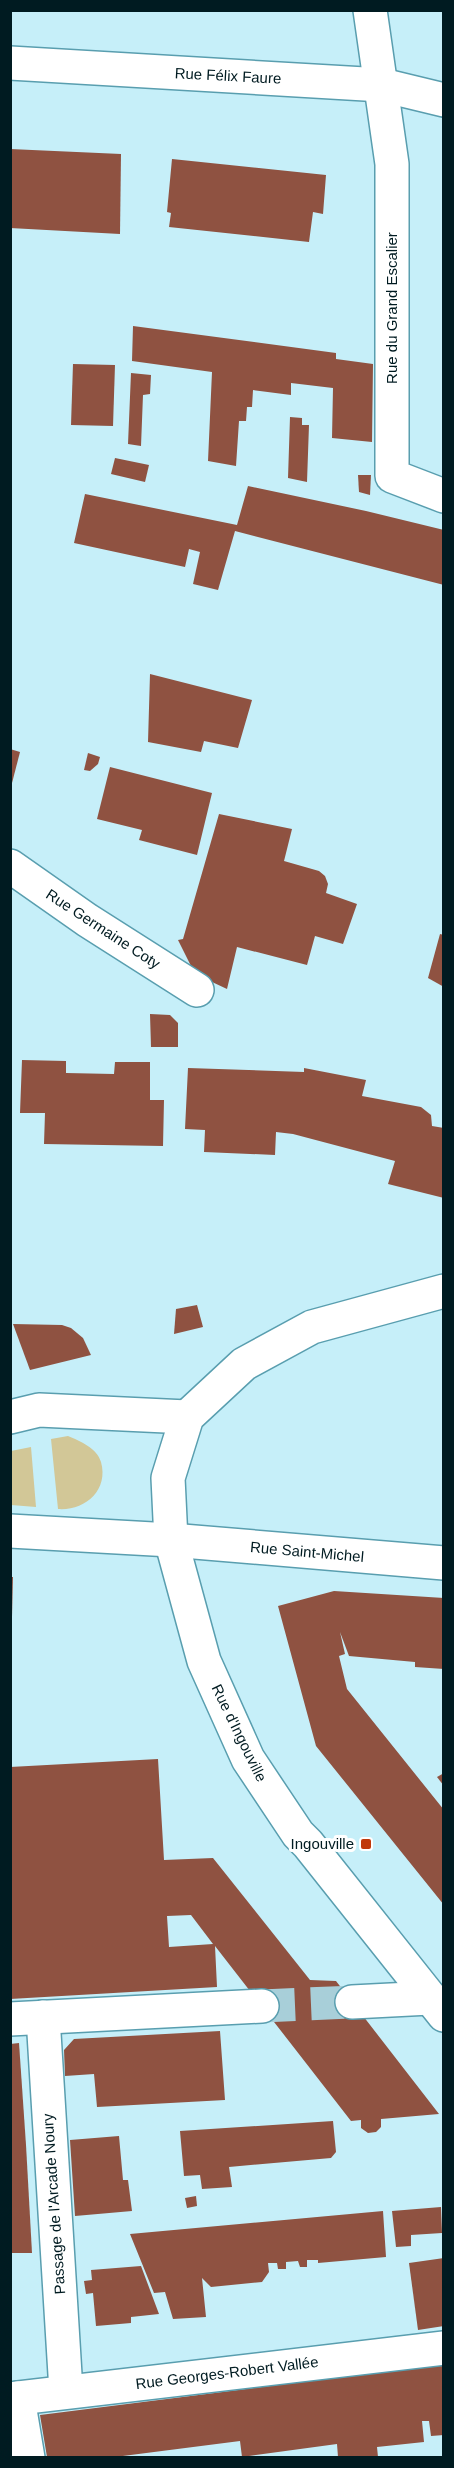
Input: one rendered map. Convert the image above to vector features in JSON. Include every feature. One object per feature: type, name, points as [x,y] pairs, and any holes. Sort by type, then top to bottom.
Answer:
[{"type":"street","points":[[370,10],[382,86]]},
{"type":"street","name":"Rue Félix Faure","points":[[10,63],[382,86],[444,100]]},
{"type":"street","name":"Rue du Grand Escalier","points":[[382,86],[392,164],[392,476],[444,496]]},
{"type":"street","name":"Rue Germaine Coty","points":[[10,867],[87,920],[197,990]]},
{"type":"street","points":[[10,1417],[39,1410],[187,1417],[244,1364],[312,1327],[444,1291]]},
{"type":"street","name":"Rue d'Ingouville","points":[[187,1417],[168,1478],[171,1540],[204,1661],[248,1759],[298,1834],[437,2007]]},
{"type":"street","name":"Rue Saint-Michel","points":[[10,1531],[171,1540],[444,1563]]},
{"type":"street","points":[[352,2002],[437,2007]]},
{"type":"street","points":[[10,2019],[262,2006]]},
{"type":"street","name":"Passage de l'Arcade Noury","points":[[43,2017],[66,2391]]},
{"type":"street","name":"Rue Georges-Robert Vallée","points":[[14,2398],[444,2348]]},
{"type":"street","points":[[14,2398],[28,2457]]},
{"type":"shaded area","points":[[68,1436],[88,1446],[96,1453],[103,1472],[98,1490],[85,1503],[68,1509],[58,1509],[51,1439]]},
{"type":"shaded area","points":[[31,1447],[36,1507],[11,1505],[11,1451]]},
{"type":"building","points":[[10,149],[121,154],[120,234],[10,228]]},
{"type":"building","points":[[172,159],[326,175],[323,214],[313,212],[309,242],[169,227],[171,213],[167,212]]},
{"type":"building","points":[[133,326],[336,353],[336,359],[373,364],[372,442],[332,438],[333,388],[291,383],[291,395],[253,390],[252,407],[247,407],[246,421],[239,421],[236,466],[208,461],[212,372],[132,361]]},
{"type":"building","points":[[73,364],[115,365],[113,426],[71,425]]},
{"type":"building","points":[[131,373],[151,375],[150,394],[143,395],[141,446],[128,444]]},
{"type":"building","points":[[290,417],[302,418],[302,425],[309,425],[307,482],[288,478]]},
{"type":"building","points":[[115,458],[149,465],[145,482],[111,474]]},
{"type":"building","points":[[358,475],[371,475],[370,495],[359,492]]},
{"type":"building","points":[[248,486],[444,530],[444,585],[235,531],[218,590],[193,584],[200,552],[189,549],[185,567],[74,543],[85,494],[237,525]]},
{"type":"building","points":[[150,674],[252,700],[238,748],[204,741],[201,752],[148,742]]},
{"type":"building","points":[[10,749],[20,752],[11,787],[10,787]]},
{"type":"building","points":[[88,753],[100,757],[98,764],[90,771],[84,770]]},
{"type":"building","points":[[110,767],[212,793],[197,855],[139,840],[142,830],[97,819]]},
{"type":"building","points":[[219,814],[292,829],[284,861],[319,871],[325,876],[328,884],[326,893],[357,904],[343,944],[315,936],[307,965],[237,947],[227,989],[195,974],[178,940],[183,939]]},
{"type":"building","points":[[440,934],[444,935],[444,987],[428,978]]},
{"type":"building","points":[[150,1014],[170,1015],[178,1023],[178,1047],[151,1047]]},
{"type":"building","points":[[22,1060],[66,1061],[66,1073],[114,1074],[115,1062],[150,1062],[150,1100],[164,1100],[163,1146],[44,1144],[45,1113],[20,1113]]},
{"type":"building","points":[[188,1068],[304,1072],[304,1068],[366,1080],[362,1096],[421,1107],[431,1115],[432,1126],[444,1128],[444,1198],[388,1184],[395,1161],[293,1134],[276,1132],[275,1155],[204,1152],[205,1130],[185,1129]]},
{"type":"building","points":[[197,1305],[203,1327],[174,1334],[176,1309]]},
{"type":"building","points":[[13,1324],[62,1325],[71,1328],[83,1338],[91,1355],[30,1370]]},
{"type":"building","points":[[10,1577],[13,1577],[12,1617],[10,1617]]},
{"type":"building","points":[[334,1591],[444,1598],[444,1669],[415,1667],[415,1662],[349,1656],[340,1632],[345,1654],[339,1656],[347,1689],[444,1810],[444,1905],[316,1746],[278,1606]]},
{"type":"building","points":[[158,1759],[164,1860],[213,1858],[310,1980],[336,1981],[439,2114],[381,2119],[381,2127],[376,2132],[368,2133],[361,2128],[361,2120],[351,2121],[215,1946],[217,1987],[10,1999],[10,1767]],"holes":[[[191,1915],[213,1944],[169,1947],[167,1916]]]},
{"type":"building","points":[[444,1773],[444,1786],[437,1777]]},
{"type":"building","points":[[220,2031],[225,2100],[97,2107],[94,2074],[65,2076],[64,2050],[74,2039]]},
{"type":"building","points":[[19,2043],[32,2253],[10,2253],[10,2044]]},
{"type":"building","points":[[333,2121],[336,2152],[331,2158],[229,2167],[232,2187],[202,2189],[200,2175],[184,2176],[180,2131]]},
{"type":"building","points":[[119,2136],[123,2180],[128,2180],[132,2211],[75,2216],[70,2140]]},
{"type":"building","points":[[196,2196],[197,2206],[187,2208],[185,2198]]},
{"type":"building","points":[[441,2207],[442,2233],[411,2235],[411,2246],[396,2247],[392,2211]]},
{"type":"building","points":[[383,2211],[386,2257],[318,2263],[318,2260],[307,2260],[307,2267],[300,2267],[298,2261],[286,2262],[286,2269],[278,2269],[277,2263],[268,2263],[269,2272],[262,2282],[211,2287],[202,2278],[206,2317],[173,2319],[165,2292],[154,2293],[130,2234]]},
{"type":"building","points":[[444,2258],[444,2326],[418,2330],[409,2263]]},
{"type":"building","points":[[141,2266],[159,2314],[131,2317],[131,2323],[96,2326],[93,2293],[86,2294],[84,2281],[92,2280],[91,2270]]},
{"type":"building","points":[[444,2364],[444,2435],[431,2436],[429,2421],[422,2421],[424,2442],[377,2447],[378,2457],[338,2457],[337,2444],[242,2457],[240,2441],[115,2457],[47,2457],[40,2415]]},
{"type":"tunnel","points":[[262,2006],[352,2002]]},
{"type":"place","name":"Ingouville","points":[[366,1844]]}]
